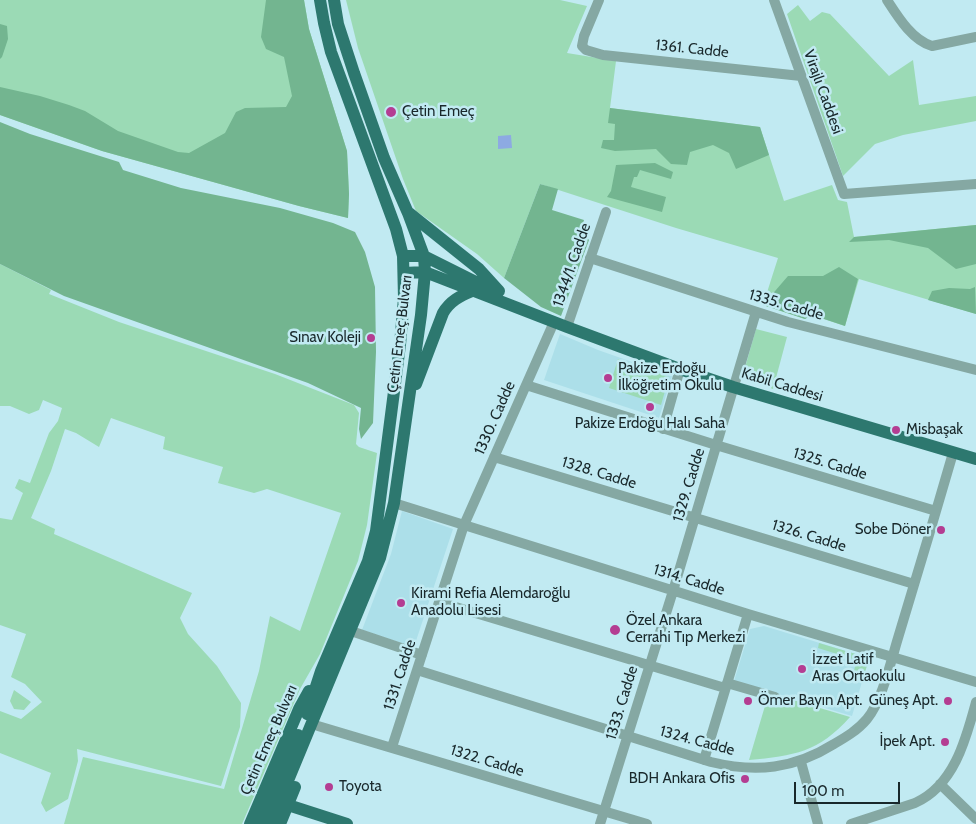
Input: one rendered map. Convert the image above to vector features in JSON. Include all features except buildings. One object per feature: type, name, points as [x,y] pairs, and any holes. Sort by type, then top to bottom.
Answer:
[{"type":"main road","name":"Çetin Emeç Bulvarı","points":[[270,824],[368,561],[376,531],[400,345],[404,273],[403,256],[396,229],[331,52],[320,0]]},
{"type":"main road","name":"Çetin Emeç Bulvarı","points":[[259,824],[311,704],[326,673],[351,631],[380,558],[394,503],[425,272],[424,256],[384,158],[354,73],[338,24],[334,0]]},
{"type":"main road","points":[[408,213],[479,269],[504,297]]},
{"type":"main road","points":[[403,256],[424,256]]},
{"type":"main road","name":"Kabil Caddesi","points":[[424,256],[567,328],[733,387],[976,459]]},
{"type":"main road","points":[[404,273],[425,272]]},
{"type":"main road","name":"Kabil Caddesi","points":[[425,272],[554,322]]},
{"type":"main road","points":[[406,410],[443,312],[447,306],[458,298],[472,291]]},
{"type":"main road","name":"Çetin Emeç Bulvarı","points":[[280,824],[318,726],[326,673]]},
{"type":"main road","name":"Çetin Emeç Bulvarı","points":[[250,824],[299,709],[326,673]]},
{"type":"main road","points":[[288,805],[347,824]]},
{"type":"street","name":"1361. Cadde","points":[[599,0],[584,36],[582,46],[586,50],[603,55],[801,76]]},
{"type":"street","name":"Virajlı Caddesi","points":[[774,0],[844,194],[976,184]]},
{"type":"street","points":[[887,0],[913,34],[926,44],[932,46],[976,37]]},
{"type":"street","name":"1344/1. Cadde","points":[[567,328],[606,212]]},
{"type":"street","name":"1335. Cadde","points":[[590,258],[788,322],[976,370]]},
{"type":"street","name":"1329. Cadde","points":[[673,591],[756,312]]},
{"type":"street","name":"1330. Cadde","points":[[464,525],[554,322]]},
{"type":"street","points":[[663,428],[680,369]]},
{"type":"street","name":"1325. Cadde","points":[[526,385],[716,445],[936,511]]},
{"type":"street","name":"1324. Cadde","points":[[417,670],[704,760],[748,768],[800,762],[824,751],[849,735],[867,719],[877,701],[953,453]]},
{"type":"street","name":"1328. Cadde","points":[[494,457],[695,517]]},
{"type":"street","name":"1314. Cadde","points":[[394,503],[673,591],[976,682]]},
{"type":"street","name":"1326. Cadde","points":[[695,517],[914,584]]},
{"type":"street","name":"1331. Cadde","points":[[392,748],[464,525]]},
{"type":"street","name":"1333. Cadde","points":[[600,824],[673,591]]},
{"type":"street","points":[[439,602],[649,666],[775,697]]},
{"type":"street","points":[[704,760],[748,614]]},
{"type":"street","points":[[351,631],[422,656]]},
{"type":"street","points":[[851,824],[920,802],[940,784],[961,751],[976,702]]},
{"type":"street","name":"1322. Cadde","points":[[318,726],[647,824]]},
{"type":"street","points":[[800,762],[818,824]]},
{"type":"street","points":[[940,784],[976,819]]},
{"type":"shaded area","name":"Pakize Erdoğu İlköğretim Okulu","points":[[560,334],[598,350],[672,376],[659,418],[544,380]]},
{"type":"shaded area","name":"Kirami Refia Alemdaroğlu Anadolu Lisesi","points":[[402,511],[453,529],[414,647],[362,630],[391,554]]},
{"type":"shaded area","name":"İzzet Latif Aras Ortaokulu","points":[[764,626],[869,658],[852,716],[734,681],[750,629]]},
{"type":"green space","points":[[0,0],[304,0],[309,29],[347,151],[348,218],[102,151],[0,115]]},
{"type":"green space","points":[[266,0],[304,0],[309,29],[347,151],[348,218],[102,151],[0,115],[0,87],[69,105],[85,111],[118,131],[178,152],[189,153],[225,133],[236,112],[245,108],[286,107],[292,96],[284,57],[266,49],[261,37]]},
{"type":"green space","points":[[346,0],[560,0],[587,6],[567,53],[616,61],[610,108],[760,127],[784,201],[832,185],[838,200],[847,202],[854,237],[976,225],[976,314],[859,279],[845,326],[812,315],[805,319],[763,305],[778,258],[676,228],[540,184],[504,278],[477,254],[416,211],[403,179],[358,48]]},
{"type":"green space","points":[[798,5],[810,21],[822,12],[830,14],[889,76],[913,60],[919,105],[976,96],[976,121],[903,135],[875,144],[843,176],[787,14]]},
{"type":"green space","points":[[0,24],[7,26],[8,39],[0,59]]},
{"type":"green space","points":[[610,108],[760,127],[769,155],[736,169],[729,153],[713,145],[690,152],[687,165],[671,164],[656,149],[615,151],[601,148],[603,140],[614,140],[615,124],[608,123]]},
{"type":"green space","points":[[0,122],[30,134],[119,162],[123,170],[181,188],[280,208],[333,223],[355,232],[365,252],[375,287],[376,352],[373,423],[361,439],[359,429],[361,408],[308,383],[64,296],[0,264]]},
{"type":"green space","points":[[655,163],[673,172],[671,179],[640,170],[637,177],[634,177],[631,187],[666,197],[662,212],[607,197],[611,191],[616,165]]},
{"type":"green space","points":[[540,184],[558,189],[552,210],[584,220],[581,230],[589,240],[561,316],[541,307],[504,278]]},
{"type":"green space","points":[[976,225],[976,264],[956,269],[928,248],[889,240],[849,242],[854,237]]},
{"type":"green space","points":[[0,264],[51,290],[49,294],[119,322],[275,374],[354,405],[359,413],[356,444],[359,447],[377,453],[367,525],[358,561],[320,654],[300,689],[242,824],[64,824],[83,757],[224,789],[259,671],[270,616],[300,631],[341,513],[267,489],[254,493],[218,483],[223,467],[163,449],[165,437],[111,418],[99,447],[76,433],[65,429],[51,471],[31,518],[55,529],[54,534],[192,593],[180,618],[188,634],[217,666],[241,703],[240,727],[221,786],[77,749],[78,761],[68,799],[46,812],[41,803],[51,773],[0,753],[0,711],[21,719],[42,702],[25,684],[11,677],[26,634],[0,625],[0,518],[12,520],[23,493],[15,488],[19,479],[30,483],[49,433],[58,421],[62,408],[43,400],[39,410],[29,414],[10,406],[0,406]]},
{"type":"green space","points":[[839,267],[858,279],[845,326],[812,315],[805,319],[763,305],[788,276],[823,276]]},
{"type":"green space","points":[[975,287],[976,314],[928,300],[932,291],[949,288],[970,289]]},
{"type":"green space","points":[[756,329],[787,337],[773,389],[742,378]]},
{"type":"green space","points":[[618,359],[669,377],[661,405],[609,388]]},
{"type":"green space","points":[[819,643],[869,658],[863,680],[853,678],[856,660],[818,648]]},
{"type":"green space","points":[[14,690],[31,702],[24,710],[14,709],[10,701]]},
{"type":"green space","points":[[780,696],[850,717],[827,738],[805,750],[779,757],[749,760],[767,699]]},
{"type":"water","points":[[511,135],[512,148],[498,149],[498,136]]},
{"type":"place","name":"Çetin Emeç","points":[[391,112]]},
{"type":"place","name":"Sınav Koleji","points":[[371,338]]},
{"type":"place","name":"Pakize Erdoğu İlköğretim Okulu","points":[[608,378]]},
{"type":"place","name":"Pakize Erdoğu Halı Saha","points":[[650,407]]},
{"type":"place","name":"Misbaşak","points":[[896,430]]},
{"type":"place","name":"Sobe Döner","points":[[941,530]]},
{"type":"place","name":"Kirami Refia Alemdaroğlu Anadolu Lisesi","points":[[401,603]]},
{"type":"place","name":"Özel Ankara Cerrahi Tıp Merkezi","points":[[615,630]]},
{"type":"place","name":"İzzet Latif Aras Ortaokulu","points":[[802,669]]},
{"type":"place","name":"Ömer Bayın Apt.","points":[[748,701]]},
{"type":"place","name":"Güneş Apt.","points":[[948,701]]},
{"type":"place","name":"İpek Apt.","points":[[945,742]]},
{"type":"place","name":"BDH Ankara Ofis","points":[[745,779]]},
{"type":"place","name":"Toyota","points":[[329,787]]}]
